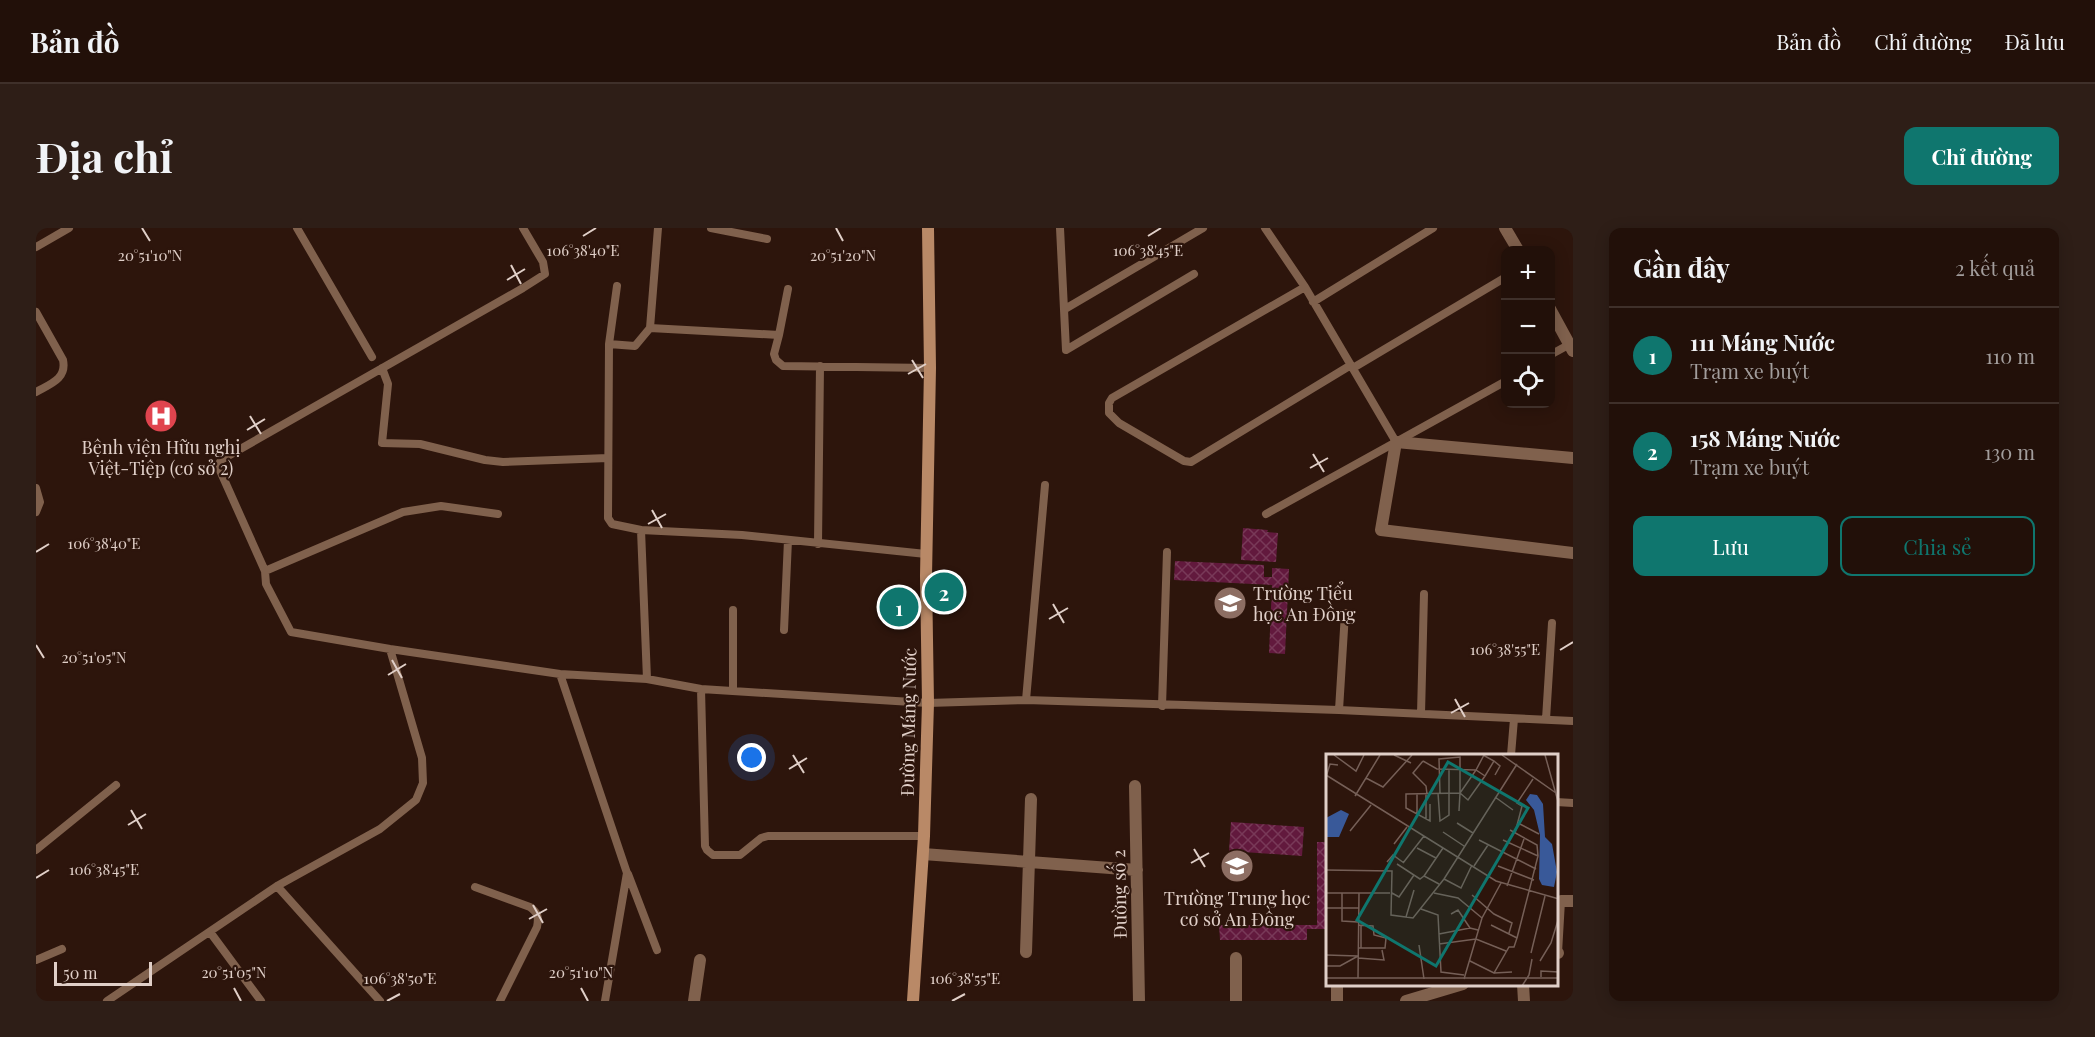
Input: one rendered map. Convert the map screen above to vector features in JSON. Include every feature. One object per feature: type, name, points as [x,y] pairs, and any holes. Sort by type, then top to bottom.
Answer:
[{"type":"main road","name":"Đường Máng Nước","points":[[913,1001],[924,836],[928,703],[926,554],[930,368],[928,228]]},
{"type":"street","points":[[1505,228],[1516,246]]},
{"type":"street","points":[[1555,316],[1572,346]]},
{"type":"street","points":[[1573,458],[1396,442],[1382,530],[1573,553]]},
{"type":"street","name":"Đường số 2","points":[[1135,786],[1139,1001]]},
{"type":"street","points":[[1026,952],[1031,799]]},
{"type":"street","points":[[923,854],[1137,870]]},
{"type":"street","points":[[1236,958],[1236,1001]]},
{"type":"street","points":[[694,1001],[700,960]]},
{"type":"street","points":[[1406,1001],[1426,998],[1459,986]]},
{"type":"street","points":[[1523,986],[1524,1001]]},
{"type":"lane","points":[[36,247],[69,228]]},
{"type":"lane","points":[[297,228],[372,357]]},
{"type":"lane","points":[[523,228],[543,262],[545,274],[221,460],[218,466],[266,571],[266,584],[291,632],[560,674],[646,679],[701,689],[928,703],[1026,700],[1339,710],[1573,721]]},
{"type":"lane","points":[[609,344],[635,346],[650,328],[658,228]]},
{"type":"lane","points":[[711,228],[767,239]]},
{"type":"lane","points":[[1060,228],[1066,350],[1194,274]]},
{"type":"lane","points":[[1065,309],[1203,228]]},
{"type":"lane","points":[[1265,228],[1305,287],[1396,442]]},
{"type":"lane","points":[[1313,302],[1433,228]]},
{"type":"lane","points":[[1305,287],[1112,398],[1109,403],[1109,414],[1119,423],[1174,456],[1191,462],[1501,280]]},
{"type":"lane","points":[[617,286],[609,344],[609,520],[612,524],[641,530],[742,535],[926,554]]},
{"type":"lane","points":[[788,289],[774,354],[779,364],[783,366],[930,368]]},
{"type":"lane","points":[[36,312],[63,360],[65,369],[61,377],[36,392]]},
{"type":"lane","points":[[650,328],[779,335]]},
{"type":"lane","points":[[1553,354],[1572,346]]},
{"type":"lane","points":[[818,544],[820,366]]},
{"type":"lane","points":[[382,368],[388,384],[382,443],[420,444],[485,460],[503,462],[608,458]]},
{"type":"lane","points":[[1266,514],[1501,384]]},
{"type":"lane","points":[[1026,700],[1045,485]]},
{"type":"lane","points":[[36,488],[40,502],[36,512]]},
{"type":"lane","points":[[266,571],[380,521],[412,510],[441,506],[498,514]]},
{"type":"lane","points":[[641,530],[646,679]]},
{"type":"lane","points":[[784,630],[788,540]]},
{"type":"lane","points":[[1162,706],[1167,552]]},
{"type":"lane","points":[[1421,714],[1424,594]]},
{"type":"lane","points":[[733,610],[733,691]]},
{"type":"lane","points":[[1339,710],[1345,613]]},
{"type":"lane","points":[[1546,719],[1552,623]]},
{"type":"lane","points":[[106,1001],[277,886],[380,829],[416,800],[423,783],[422,758],[390,649]]},
{"type":"lane","points":[[560,674],[627,873],[657,950]]},
{"type":"lane","points":[[701,689],[705,846],[709,853],[740,855],[761,838],[768,836],[924,836]]},
{"type":"lane","points":[[1511,754],[1514,719]]},
{"type":"lane","points":[[36,850],[116,785]]},
{"type":"lane","points":[[605,1001],[627,873]]},
{"type":"lane","points":[[277,886],[380,1001]]},
{"type":"lane","points":[[475,887],[530,907],[536,912],[538,918],[537,927],[500,1001]]},
{"type":"lane","points":[[1558,948],[1567,901]]},
{"type":"lane","points":[[210,932],[261,1001]]},
{"type":"lane","points":[[36,960],[62,948]]},
{"type":"building","points":[[1243,528],[1278,533],[1276,562],[1241,560]]},
{"type":"building","points":[[1175,561],[1264,565],[1264,577],[1272,577],[1272,568],[1289,569],[1285,654],[1269,653],[1272,585],[1174,580]]},
{"type":"building","points":[[1231,822],[1304,827],[1302,856],[1229,851]]},
{"type":"building","points":[[1317,842],[1326,842],[1326,929],[1307,929],[1307,940],[1220,940],[1219,925],[1317,925]]},
{"type":"place","name":"Bệnh viện Hữu nghị Việt-Tiệp (cơ sở 2)","points":[[161,416]]},
{"type":"place","name":"158 Máng Nước","points":[[944,592]]},
{"type":"place","name":"Trường Tiểu học An Đồng","points":[[1230,603]]},
{"type":"place","name":"111 Máng Nước","points":[[899,607]]},
{"type":"place","name":"Trường Trung học cơ sở An Đồng","points":[[1237,866]]}]
